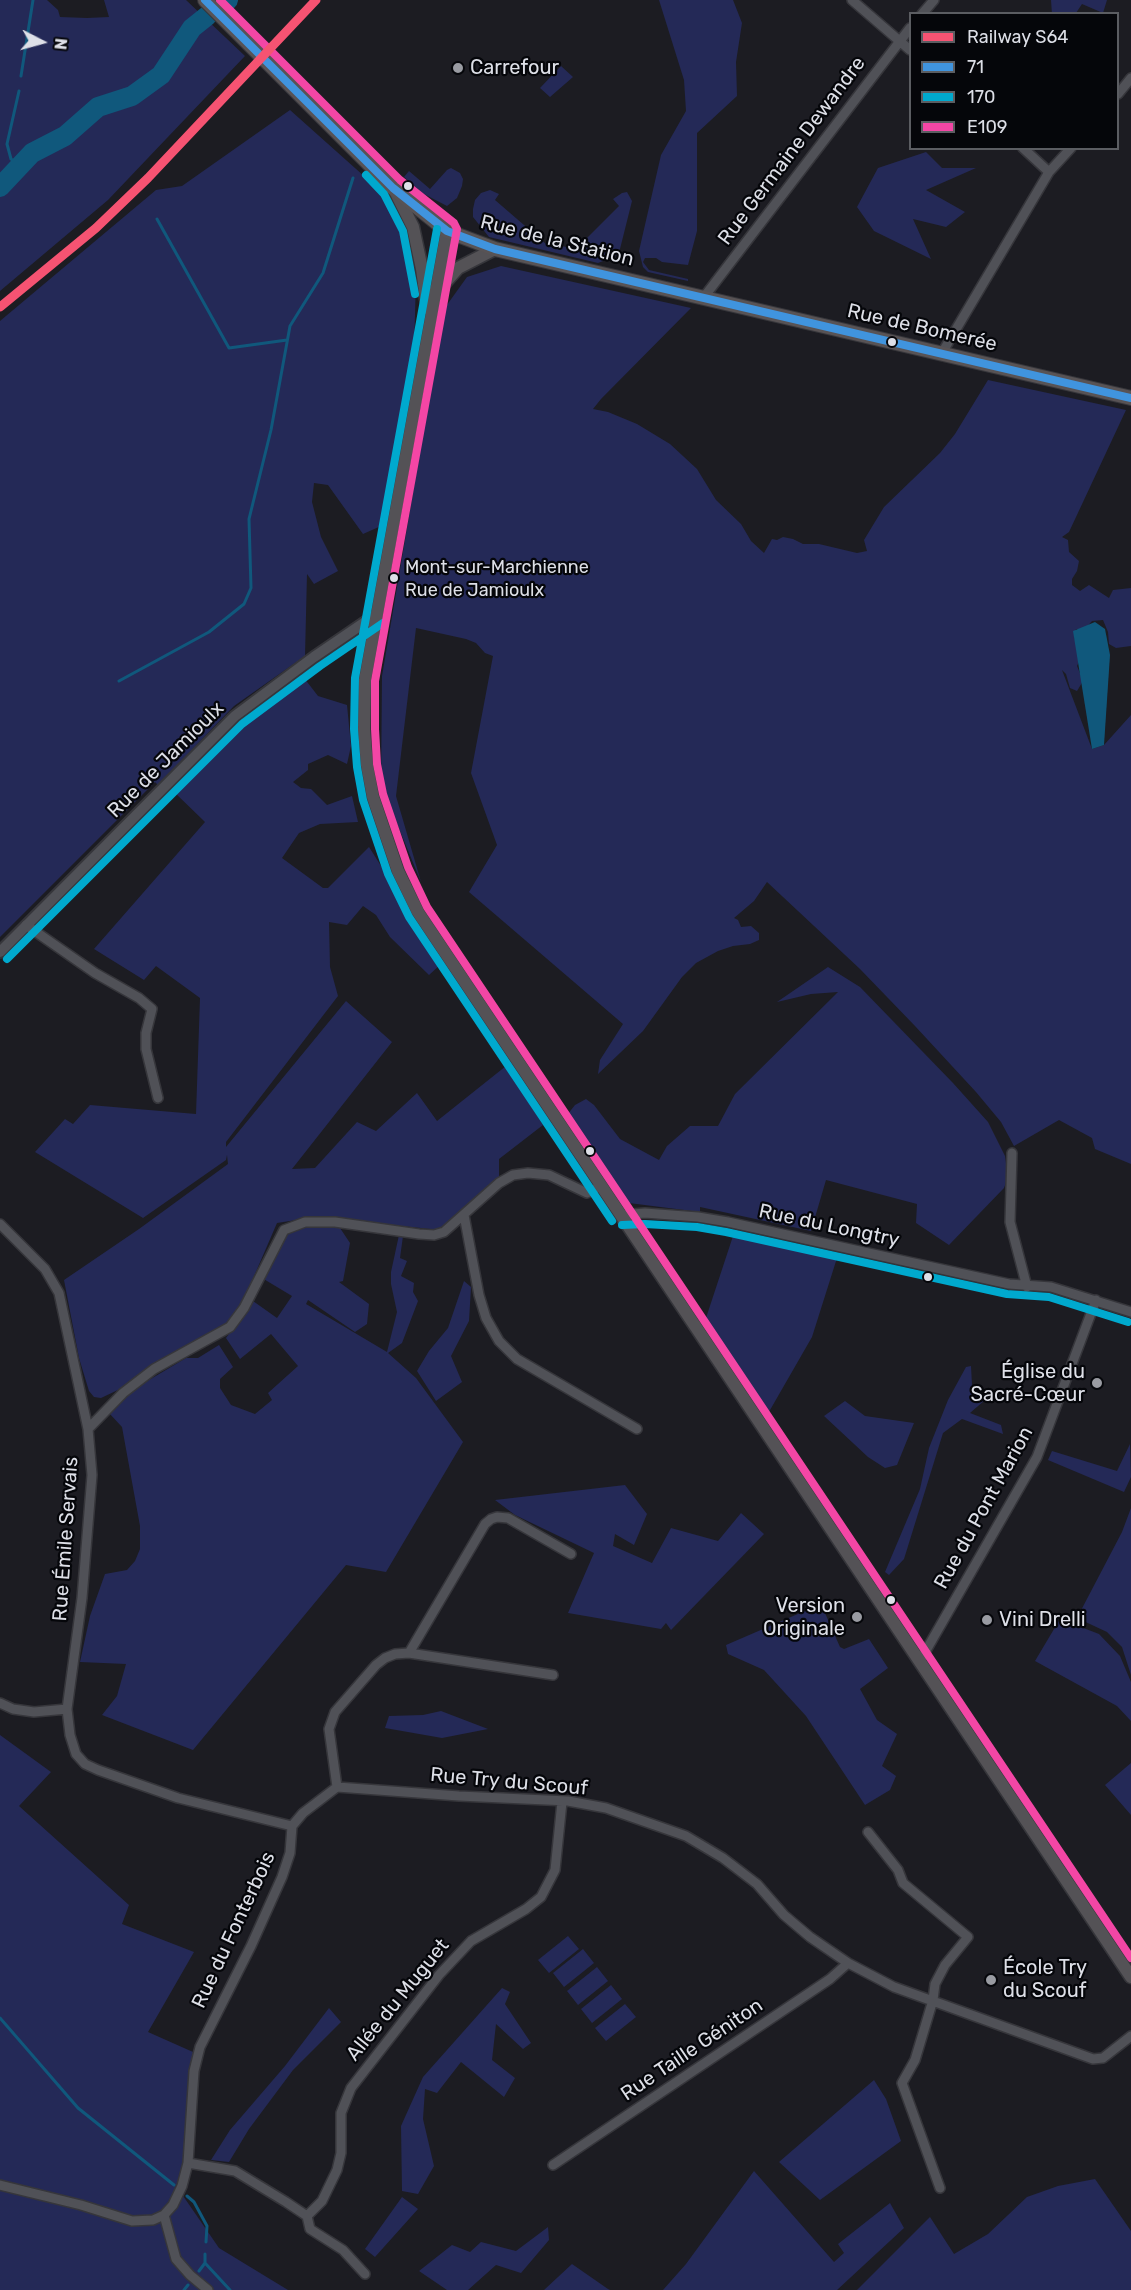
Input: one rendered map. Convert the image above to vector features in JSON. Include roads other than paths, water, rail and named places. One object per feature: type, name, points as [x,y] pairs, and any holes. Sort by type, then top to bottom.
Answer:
[{"type":"main road","name":"Rue de la Station","points":[[205,0],[393,188],[447,231],[495,249],[704,297]]},
{"type":"main road","points":[[393,188],[413,227],[426,298],[431,312]]},
{"type":"main road","points":[[447,231],[365,680],[364,729],[367,765],[373,797],[398,871],[418,912],[1131,1977]]},
{"type":"main road","points":[[434,295],[458,268],[495,249]]},
{"type":"main road","name":"Rue de Bomerée","points":[[704,297],[1131,398]]},
{"type":"street","points":[[852,0],[909,49]]},
{"type":"street","points":[[924,12],[934,0]]},
{"type":"street","name":"Rue Germaine Dewandre","points":[[704,297],[909,29]]},
{"type":"street","points":[[1119,93],[1131,78]]},
{"type":"street","points":[[1025,150],[1049,172]]},
{"type":"street","points":[[942,353],[1049,172],[1069,150]]},
{"type":"street","name":"Rue de Jamioulx","points":[[0,952],[235,716],[376,614]]},
{"type":"street","points":[[27,924],[95,973],[140,998],[152,1009],[146,1033],[146,1049],[158,1098]]},
{"type":"street","points":[[1011,1153],[1010,1222],[1027,1287]]},
{"type":"street","name":"Rue Émile Servais","points":[[67,1710],[88,1539],[92,1476],[88,1430],[123,1393],[154,1369],[230,1327],[244,1308],[275,1245],[287,1228],[305,1222],[336,1222],[434,1235],[444,1232],[499,1183],[513,1176],[528,1173],[549,1176],[587,1193],[601,1186]]},
{"type":"street","name":"Rue du Longtry","points":[[621,1215],[645,1213],[728,1222],[1027,1287],[1051,1287],[1131,1312]]},
{"type":"street","points":[[465,1215],[479,1295],[486,1318],[499,1341],[517,1359],[637,1429]]},
{"type":"street","points":[[0,1224],[45,1269],[59,1293],[88,1430]]},
{"type":"street","name":"Rue du Pont Marion","points":[[920,1661],[1037,1457],[1096,1300]]},
{"type":"street","points":[[409,1653],[485,1524],[491,1519],[508,1518],[571,1554]]},
{"type":"street","points":[[292,1826],[303,1813],[337,1787],[329,1729],[335,1712],[376,1665],[395,1654],[409,1653],[553,1675]]},
{"type":"street","points":[[0,1704],[13,1709],[34,1712],[67,1710]]},
{"type":"street","name":"Rue du Fonterbois","points":[[67,1710],[73,1748],[85,1764],[178,1798],[292,1826],[290,1853],[282,1877],[251,1946],[201,2041],[194,2071],[188,2163],[180,2192],[164,2215]]},
{"type":"street","name":"Rue Try du Scouf","points":[[337,1787],[562,1802],[606,1808],[686,1836],[732,1864],[757,1884],[784,1915],[806,1934],[848,1963],[894,1987],[1093,2059],[1103,2058],[1131,2036]]},
{"type":"street","name":"Allée du Muguet","points":[[307,2216],[322,2201],[337,2170],[341,2154],[341,2114],[351,2088],[439,1975],[471,1941],[542,1897],[555,1870],[562,1802]]},
{"type":"street","points":[[868,1832],[898,1870],[903,1883],[968,1937],[945,1965],[935,1984],[933,2000],[915,2060],[902,2083],[940,2188]]},
{"type":"street","name":"Rue Taille Géniton","points":[[553,2165],[830,1979],[848,1963]]},
{"type":"street","points":[[188,2163],[235,2171],[307,2216],[310,2229],[343,2250],[365,2274]]},
{"type":"street","points":[[0,2185],[81,2205],[128,2220],[153,2220],[164,2215],[176,2259],[208,2290]]},
{"type":"waterway","points":[[21,76],[33,0]]},
{"type":"waterway","points":[[223,4],[228,0]]},
{"type":"waterway","points":[[0,187],[32,153],[65,136],[98,107],[132,96],[161,75],[192,28],[207,16]]},
{"type":"waterway","points":[[19,91],[7,144],[11,159],[21,166]]},
{"type":"waterway","points":[[119,681],[209,632],[244,604],[251,588],[249,519],[271,430],[290,326],[323,273],[353,178]]},
{"type":"waterway","points":[[157,219],[229,348],[287,340]]},
{"type":"waterway","points":[[0,2018],[78,2108],[174,2185]]},
{"type":"waterway","points":[[187,2196],[194,2202],[207,2226],[206,2242]]},
{"type":"waterway","points":[[205,2254],[205,2263],[230,2290]]},
{"type":"waterway","points":[[199,2271],[205,2263]]},
{"type":"waterway","points":[[184,2290],[188,2285]]},
{"type":"rail line","name":"S64","points":[[0,307],[96,228],[148,178],[316,0]]},
{"type":"place","name":"Carrefour","points":[[458,68]]},
{"type":"place","name":"Mont-sur-Marchienne Rue de Jamioulx","points":[[394,578]]},
{"type":"place","name":"Église du Sacré-Cœur","points":[[1097,1383]]},
{"type":"place","name":"Version Originale","points":[[857,1617]]},
{"type":"place","name":"Vini Drelli","points":[[987,1620]]},
{"type":"place","name":"École Try du Scouf","points":[[991,1980]]}]
